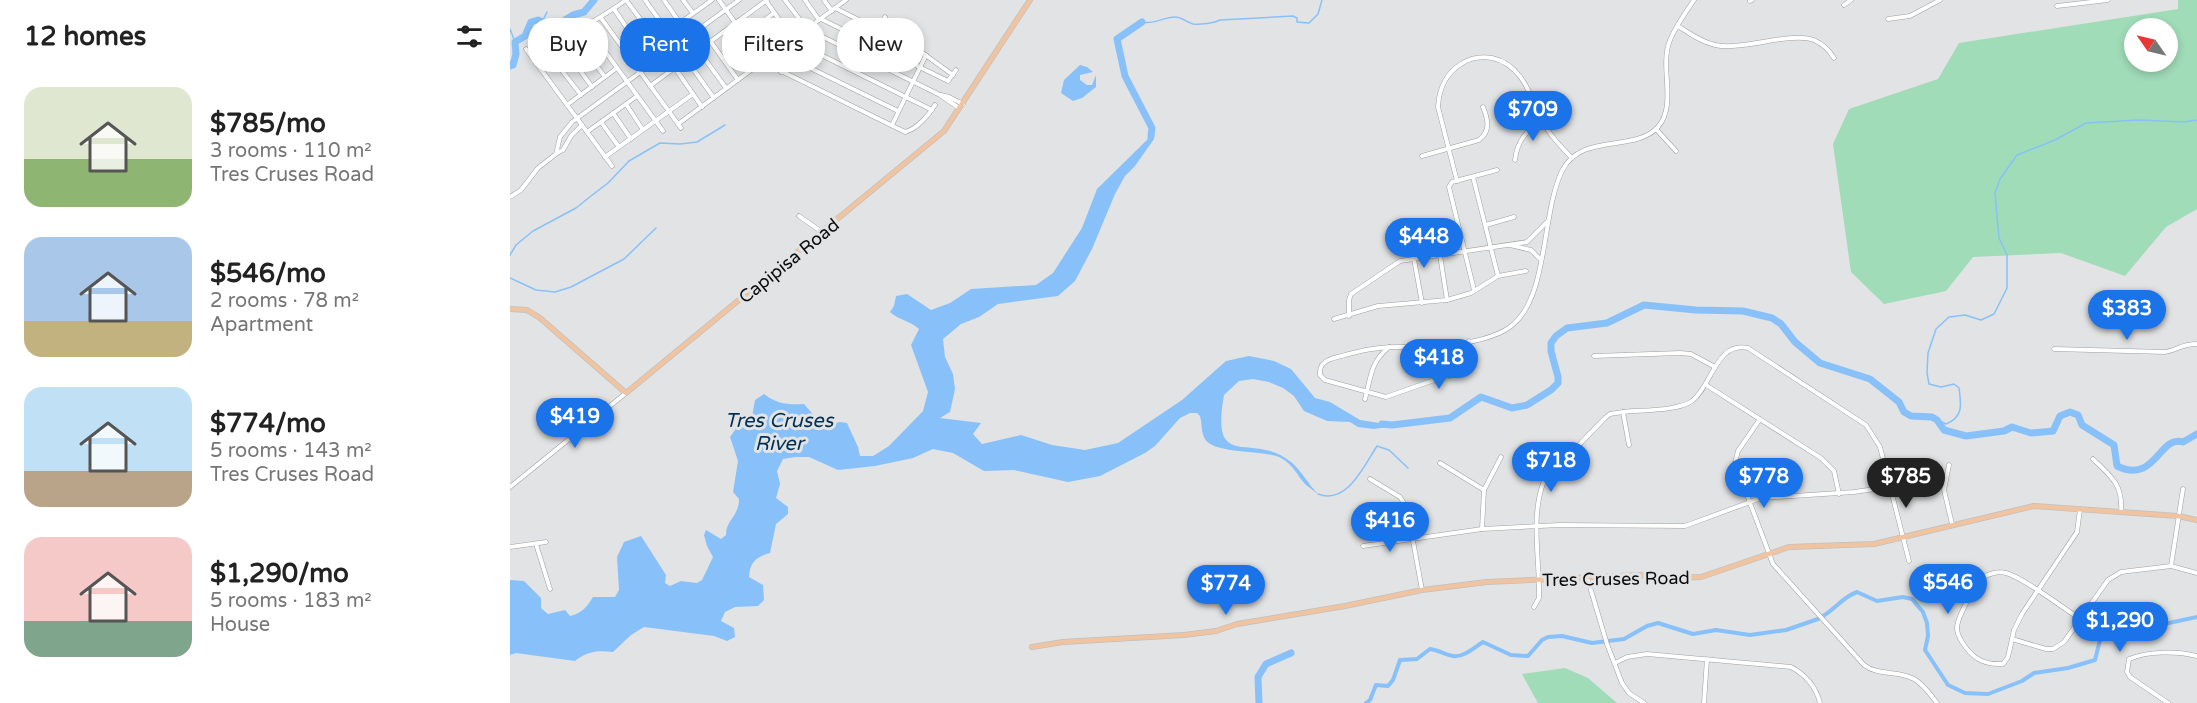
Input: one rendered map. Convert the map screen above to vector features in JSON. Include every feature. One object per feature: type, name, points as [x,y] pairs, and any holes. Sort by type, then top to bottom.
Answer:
[{"type":"main road","name":"Capipisa Road","points":[[626,393],[940,135],[1030,0]]},
{"type":"main road","points":[[512,309],[527,310],[540,318],[626,393]]},
{"type":"main road","name":"Tres Cruses Road","points":[[1032,647],[1063,642],[1216,631],[1237,624],[1335,608],[1422,590],[1487,582],[1639,575],[1672,578],[1701,577],[1789,547],[1874,544],[2034,506],[2178,516],[2197,520]]},
{"type":"street","points":[[601,18],[626,0],[640,18]]},
{"type":"street","points":[[645,0],[658,18]]},
{"type":"street","points":[[664,0],[677,18]]},
{"type":"street","points":[[684,0],[693,13]]},
{"type":"street","points":[[686,18],[712,0]]},
{"type":"street","points":[[719,0],[732,18]]},
{"type":"street","points":[[557,153],[560,137],[567,127],[739,0]]},
{"type":"street","points":[[785,0],[799,18]]},
{"type":"street","points":[[805,0],[818,18]]},
{"type":"street","points":[[824,0],[833,9],[853,18]]},
{"type":"street","points":[[822,18],[845,0]]},
{"type":"street","points":[[1469,341],[1469,365],[1464,373],[1440,378],[1386,397],[1325,380],[1320,375],[1322,366],[1328,360],[1373,348],[1441,346],[1469,341],[1503,332],[1522,316],[1532,296],[1561,172],[1572,158],[1593,147],[1643,137],[1656,129],[1666,112],[1666,61],[1669,43],[1694,0]]},
{"type":"street","points":[[1844,4],[1851,0]]},
{"type":"street","points":[[1888,19],[1910,16],[1940,0]]},
{"type":"street","points":[[2057,6],[2108,0]]},
{"type":"street","points":[[743,18],[767,1],[777,18]]},
{"type":"street","points":[[614,9],[620,18]]},
{"type":"street","points":[[767,18],[774,13]]},
{"type":"street","points":[[1677,26],[1695,37],[1716,45],[1807,38],[1822,44],[1834,58]]},
{"type":"street","points":[[608,28],[620,45]]},
{"type":"street","points":[[722,33],[711,42],[738,80]]},
{"type":"street","points":[[825,38],[961,106]]},
{"type":"street","points":[[924,59],[926,55],[955,72],[948,81],[924,69]]},
{"type":"street","points":[[608,56],[663,131]]},
{"type":"street","points":[[825,58],[932,110]]},
{"type":"street","points":[[1457,181],[1438,107],[1440,89],[1451,71],[1472,59],[1494,59],[1515,70],[1523,80],[1554,139],[1572,158]]},
{"type":"street","points":[[710,66],[726,88]]},
{"type":"street","points":[[567,105],[617,68]]},
{"type":"street","points":[[543,72],[608,162],[612,152],[693,94]]},
{"type":"street","points":[[563,72],[580,95]]},
{"type":"street","points":[[581,72],[592,87]]},
{"type":"street","points":[[601,72],[605,77]]},
{"type":"street","points":[[650,86],[669,72]]},
{"type":"street","points":[[678,72],[702,107]]},
{"type":"street","points":[[695,72],[714,98]]},
{"type":"street","points":[[641,73],[680,126],[748,72]]},
{"type":"street","points":[[781,72],[907,132],[935,105]]},
{"type":"street","points":[[818,72],[898,111]]},
{"type":"street","points":[[892,125],[918,72]]},
{"type":"street","points":[[587,132],[637,96]]},
{"type":"street","points":[[626,104],[643,129]]},
{"type":"street","points":[[1422,156],[1479,140],[1485,136],[1488,120],[1484,107]]},
{"type":"street","points":[[613,113],[630,139]]},
{"type":"street","points":[[1515,160],[1519,142],[1533,126],[1542,120]]},
{"type":"street","points":[[601,122],[619,147]]},
{"type":"street","points":[[510,196],[521,190],[538,168],[564,148],[571,136],[582,125]]},
{"type":"street","points":[[1656,129],[1676,151]]},
{"type":"street","points":[[1474,290],[1449,185],[1497,170]]},
{"type":"street","points":[[1473,177],[1498,276]]},
{"type":"street","points":[[798,216],[822,233]]},
{"type":"street","points":[[1486,225],[1514,217]]},
{"type":"street","points":[[1349,316],[1349,300],[1355,291],[1400,261],[1527,242],[1548,221]]},
{"type":"street","points":[[1527,242],[1527,249]]},
{"type":"street","points":[[1510,244],[1517,248],[1527,249],[1540,260]]},
{"type":"street","points":[[1440,255],[1447,300]]},
{"type":"street","points":[[1414,259],[1422,303]]},
{"type":"street","points":[[1334,319],[1378,306],[1447,300],[1474,290],[1498,276],[1526,271]]},
{"type":"street","points":[[2054,349],[2165,352],[2173,351],[2184,344],[2197,344]]},
{"type":"street","points":[[1534,608],[1539,598],[1537,526],[1540,490],[1544,481],[1610,414],[1684,405],[1692,401],[1706,385],[1715,367],[1730,350],[1740,346],[1748,348],[1866,425],[1880,447],[1909,561]]},
{"type":"street","points":[[1365,399],[1373,365],[1379,355],[1389,347]]},
{"type":"street","points":[[1594,356],[1691,354],[1715,367]]},
{"type":"street","points":[[1706,385],[1829,465],[1834,471],[1839,494]]},
{"type":"street","name":"Capipisa Road","points":[[510,487],[626,393]]},
{"type":"street","points":[[1623,412],[1629,445]]},
{"type":"street","points":[[1760,419],[1735,457],[1737,470],[1773,564],[1864,665],[1872,671],[1903,675],[1914,679],[1937,703]]},
{"type":"street","points":[[1482,529],[1484,490],[1501,457]]},
{"type":"street","points":[[2092,459],[2117,485],[2122,498],[2121,512]]},
{"type":"street","points":[[1440,463],[1484,490]]},
{"type":"street","points":[[1949,465],[1944,490],[1952,524]]},
{"type":"street","points":[[1370,479],[1400,497],[1407,508],[1422,590]]},
{"type":"street","points":[[1363,546],[1482,529],[1537,526],[1685,526],[1761,498],[1839,494],[1890,487]]},
{"type":"street","points":[[2170,566],[2183,489]]},
{"type":"street","points":[[2079,619],[2038,591],[2007,573],[1998,572],[1981,580],[1958,619],[1957,629],[1958,636],[1970,654],[1979,661],[1994,665],[2003,664],[2008,657],[2014,630],[2022,614],[2038,591],[2077,532],[2080,509]]},
{"type":"street","points":[[510,547],[546,542]]},
{"type":"street","points":[[536,544],[550,589]]},
{"type":"street","points":[[2012,639],[2053,649],[2064,642],[2108,580],[2121,573],[2170,566],[2197,573]]},
{"type":"street","points":[[1587,577],[1605,638],[1622,683],[1629,693],[1644,703]]},
{"type":"street","points":[[2168,703],[2130,676],[2127,672],[2128,659],[2136,656],[2176,652],[2197,656]]},
{"type":"street","points":[[1615,663],[1627,657],[1647,654],[1791,667],[1800,672],[1813,686],[1820,703]]},
{"type":"street","points":[[1704,703],[1707,659]]},
{"type":"green space","points":[[2178,0],[2197,0],[2197,209],[2166,227],[2125,276],[2061,253],[1973,257],[1946,291],[1884,304],[1851,272],[1833,144],[1849,109],[1938,79],[1959,43],[2178,9]]},
{"type":"green space","points":[[1565,668],[1588,678],[1617,703],[1538,703],[1522,674]]},
{"type":"water","points":[[1080,65],[1093,72],[1080,75],[1080,80],[1087,85],[1092,85],[1096,75],[1096,87],[1082,98],[1073,101],[1061,93],[1064,80]]},
{"type":"water","name":"Tres Cruses River","points":[[1152,128],[1154,139],[1125,176],[1075,281],[1058,296],[998,304],[979,317],[961,324],[943,339],[945,357],[953,374],[955,389],[950,412],[940,418],[981,423],[973,434],[982,444],[1021,435],[1052,445],[1085,450],[1118,443],[1182,400],[1226,361],[1249,356],[1274,361],[1291,369],[1315,398],[1330,402],[1360,420],[1392,425],[1450,418],[1374,429],[1358,427],[1350,422],[1327,421],[1304,411],[1294,396],[1269,382],[1253,379],[1239,381],[1224,395],[1221,419],[1223,434],[1229,442],[1238,446],[1276,453],[1291,462],[1318,494],[1306,485],[1292,467],[1281,458],[1263,453],[1229,450],[1210,444],[1204,437],[1200,416],[1197,413],[1190,413],[1180,418],[1155,446],[1145,453],[1100,476],[1068,482],[1014,470],[984,471],[953,453],[933,449],[913,458],[875,466],[838,470],[809,457],[783,459],[777,471],[780,484],[776,498],[788,507],[788,514],[776,524],[770,553],[757,558],[751,567],[749,577],[763,585],[764,600],[758,606],[735,607],[725,612],[721,621],[734,628],[735,637],[727,641],[714,636],[644,627],[631,635],[613,652],[593,652],[575,661],[516,653],[510,655],[510,580],[524,581],[541,598],[541,608],[548,614],[565,610],[570,616],[574,615],[584,609],[593,597],[615,597],[619,590],[617,557],[624,542],[641,536],[666,575],[665,583],[670,586],[681,581],[697,583],[702,580],[713,557],[704,535],[706,530],[721,539],[726,535],[728,525],[738,505],[739,499],[733,492],[738,461],[730,437],[737,427],[750,428],[755,400],[764,394],[783,403],[804,404],[823,426],[840,422],[847,423],[860,456],[873,456],[889,446],[923,411],[928,392],[911,345],[919,329],[890,312],[896,296],[907,294],[931,310],[950,303],[971,289],[1036,285],[1053,273],[1082,228],[1097,189],[1147,140]]},
{"type":"waterway","points":[[510,66],[513,65],[516,54],[515,42],[525,36],[531,22],[538,20],[548,24],[559,24],[573,15],[584,12],[594,0]]},
{"type":"waterway","points":[[1142,22],[1175,17],[1199,24],[1220,20],[1293,16],[1297,18],[1297,22],[1309,23],[1318,14],[1322,0]]},
{"type":"waterway","points":[[544,18],[547,12]]},
{"type":"waterway","points":[[1142,22],[1117,39],[1125,76],[1152,128],[1151,136]]},
{"type":"waterway","points":[[510,29],[515,42]]},
{"type":"waterway","points":[[1932,417],[1946,424],[1956,418],[1961,405],[1959,388],[1954,384],[1941,387],[1929,384],[1928,353],[1936,329],[1949,317],[1965,315],[1981,320],[1994,314],[2007,288],[2007,255],[1999,238],[1995,193],[2000,179],[2017,155],[2055,140],[2086,123],[2197,120]]},
{"type":"waterway","points":[[510,255],[516,245],[533,231],[576,208],[608,183],[629,161],[660,143],[697,142],[725,125]]},
{"type":"waterway","points":[[510,278],[536,290],[555,292],[571,287],[624,259],[656,228]]},
{"type":"waterway","points":[[1382,424],[1392,425],[1450,418],[1481,397],[1512,408],[1527,405],[1558,383],[1551,351],[1551,343],[1556,336],[1567,328],[1607,323],[1644,305],[1696,310],[1743,311],[1772,318],[1820,363],[1870,379],[1899,402],[1904,412],[1911,416],[1932,417],[1944,430],[1966,436],[2004,431],[2012,427],[2031,433],[2053,431],[2060,416],[2070,412],[2078,415],[2082,425],[2114,445],[2117,466],[2130,470],[2149,465],[2168,445],[2183,442],[2197,434]]},
{"type":"waterway","points":[[1318,494],[1328,496],[1346,489],[1360,473],[1377,446],[1389,450],[1408,468]]},
{"type":"waterway","points":[[1823,616],[1857,592],[1877,601],[1903,597],[1912,599],[1923,612],[1927,623],[1928,636],[1925,650],[1948,685],[1965,693],[1988,694],[2022,681],[2034,673],[2068,668],[2095,660],[2101,636],[2106,628],[2136,630],[2197,617]]},
{"type":"waterway","points":[[1366,703],[1370,700],[1376,685],[1388,686],[1393,680],[1400,660],[1417,659],[1430,649],[1457,656],[1469,652],[1483,642],[1511,655],[1528,656],[1542,640],[1548,637],[1562,636],[1592,643],[1624,639],[1647,626],[1658,623],[1693,634],[1716,630],[1750,635],[1786,630],[1818,619]]},
{"type":"waterway","points":[[1259,703],[1258,677],[1266,664],[1291,653]]}]
